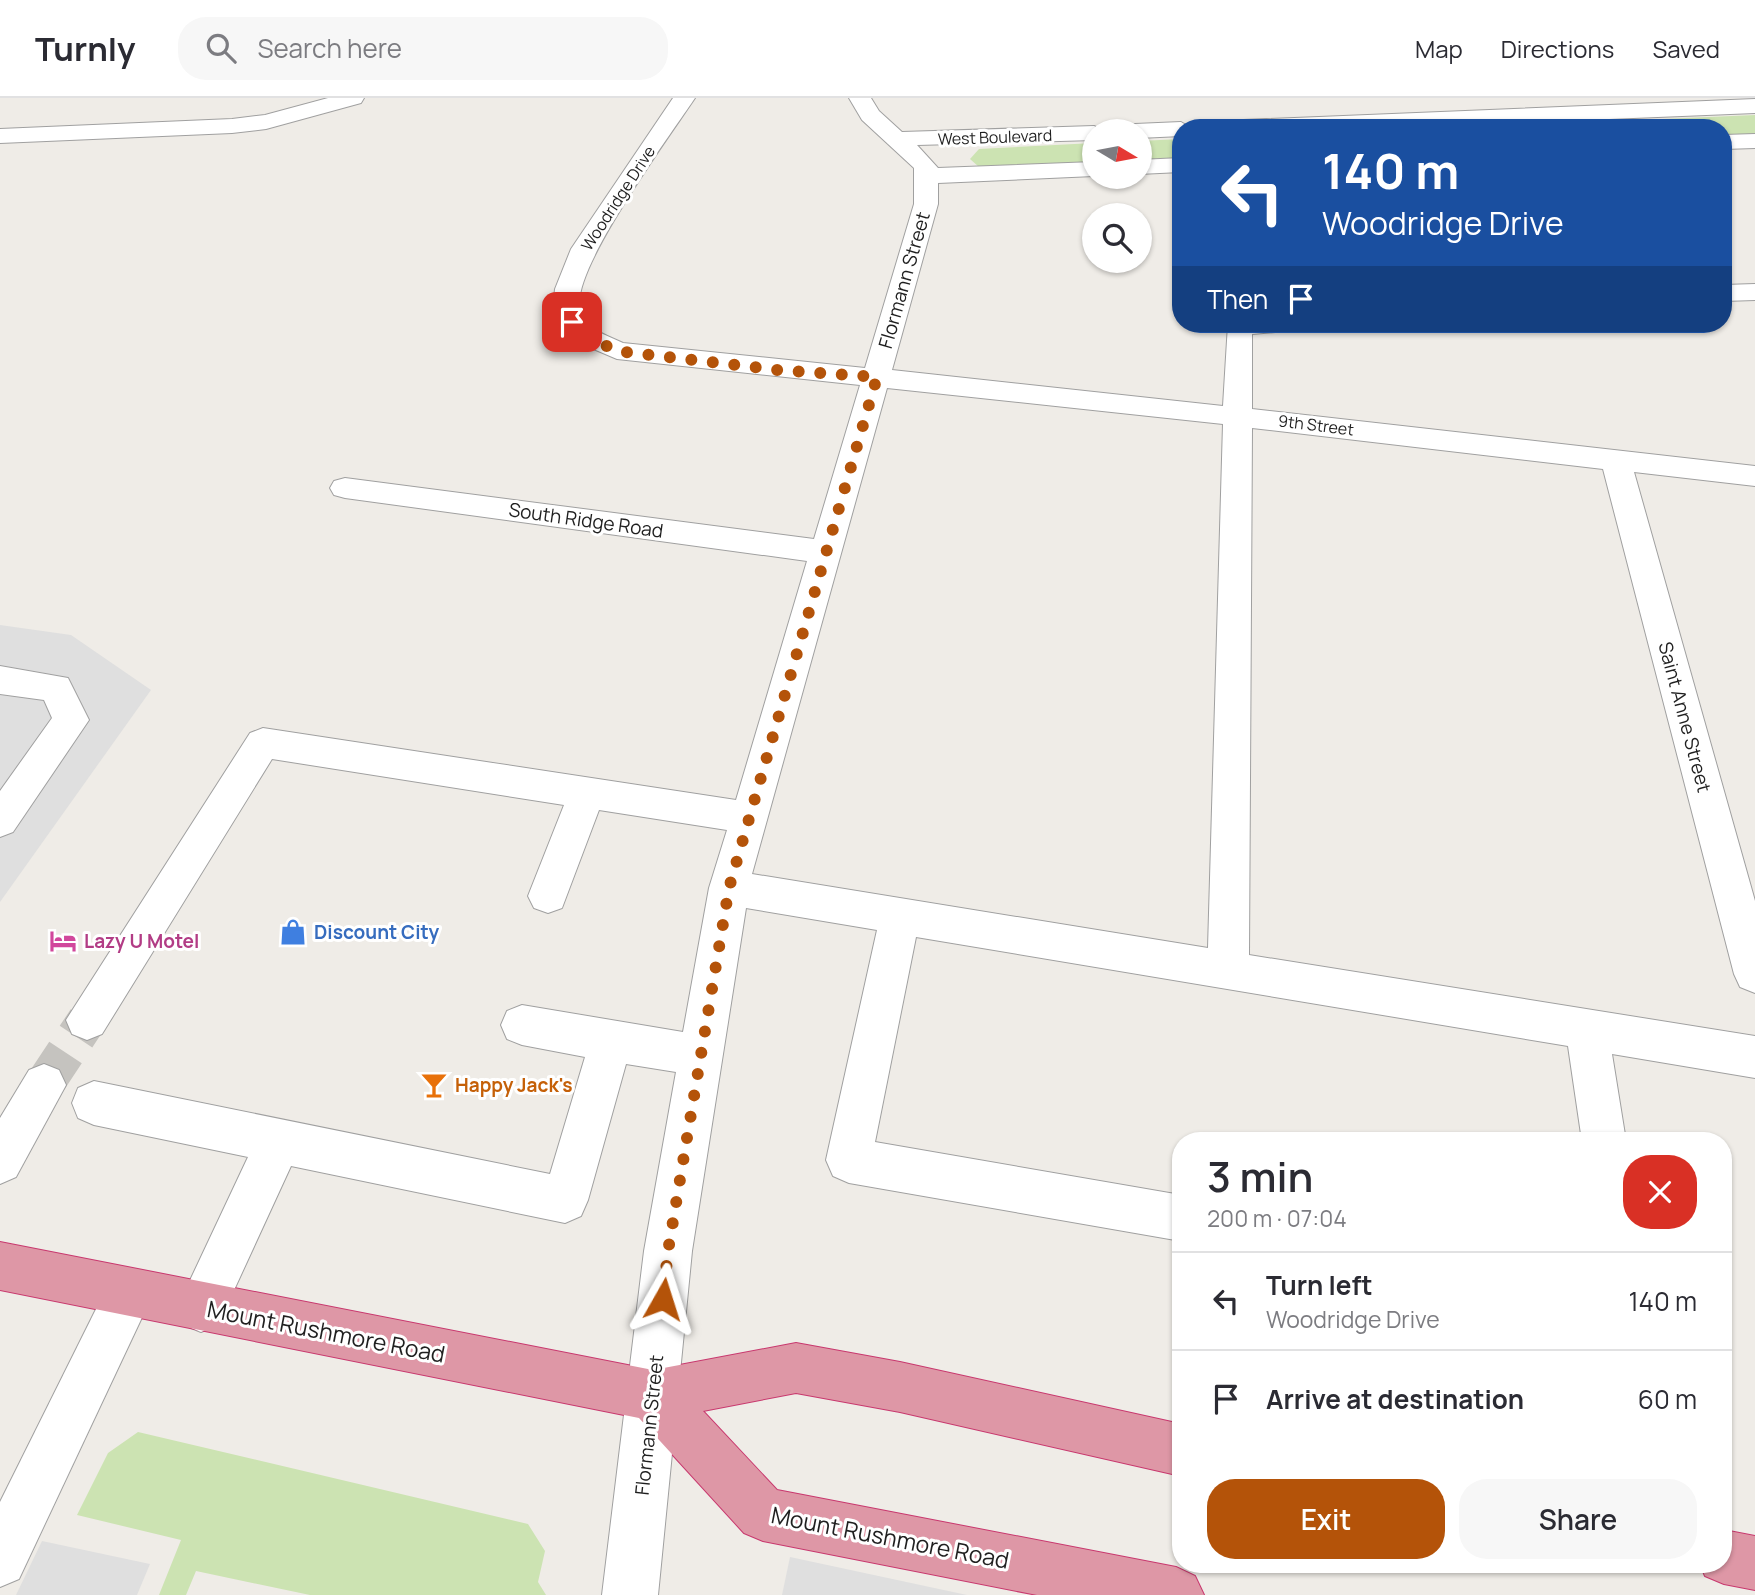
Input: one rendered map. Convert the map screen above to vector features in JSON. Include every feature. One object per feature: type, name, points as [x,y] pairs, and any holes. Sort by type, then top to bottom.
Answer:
[{"type":"highway","name":"Mount Rushmore Road","points":[[0,1266],[129,1294],[653,1395],[796,1368],[900,1387],[1172,1448]]},
{"type":"highway","name":"Mount Rushmore Road","points":[[653,1395],[763,1514],[1176,1595]]},
{"type":"highway","points":[[1732,1559],[1755,1563]]},
{"type":"street","points":[[0,136],[232,126],[276,119],[353,98]]},
{"type":"street","name":"Woodridge Drive","points":[[684,98],[584,248],[568,289],[566,307],[572,322],[587,338],[617,351],[778,370],[877,377]]},
{"type":"street","points":[[860,98],[870,115],[926,166],[928,176]]},
{"type":"street","points":[[1324,119],[1451,108],[1755,106]]},
{"type":"street","points":[[1152,130],[1172,129]]},
{"type":"street","name":"West Boulevard","points":[[895,139],[1082,133]]},
{"type":"street","points":[[1732,142],[1755,141]]},
{"type":"street","points":[[1152,166],[1172,165]]},
{"type":"street","name":"West Boulevard","points":[[928,176],[1082,170]]},
{"type":"street","name":"Flormann Street","points":[[629,1595],[668,1251],[729,888],[828,552],[926,204],[928,176]]},
{"type":"street","points":[[1732,293],[1755,292]]},
{"type":"street","points":[[1228,970],[1239,333]]},
{"type":"street","name":"9th Street","points":[[877,377],[1755,476]]},
{"type":"street","name":"Saint Anne Street","points":[[1616,460],[1755,974]]},
{"type":"street","name":"South Ridge Road","points":[[345,488],[828,552]]},
{"type":"street","points":[[0,680],[56,688],[71,720],[0,821]]},
{"type":"street","points":[[87,1020],[263,743],[749,818]]},
{"type":"street","points":[[548,896],[587,793]]},
{"type":"street","points":[[729,888],[1755,1057]]},
{"type":"street","points":[[901,916],[849,1160],[1172,1215]]},
{"type":"street","points":[[522,1026],[701,1056]]},
{"type":"street","points":[[1587,1030],[1603,1132]]},
{"type":"street","points":[[94,1102],[565,1199],[611,1041]]},
{"type":"street","points":[[0,1161],[44,1085]]},
{"type":"street","points":[[201,1308],[279,1141]]},
{"type":"street","points":[[0,1560],[129,1294]]},
{"type":"green space","points":[[1755,115],[1755,135],[1732,136],[1732,119],[1661,119]]},
{"type":"green space","points":[[1172,139],[1172,159],[1152,160],[1152,140]]},
{"type":"green space","points":[[1082,144],[1082,163],[979,167],[970,159],[979,149]]},
{"type":"green space","points":[[138,1432],[528,1524],[545,1551],[538,1582],[546,1595],[310,1595],[196,1571],[186,1595],[159,1595],[181,1540],[77,1515],[108,1453]]},
{"type":"shaded area","points":[[0,625],[71,635],[151,690],[0,902]]},
{"type":"shaded area","points":[[42,1541],[150,1564],[137,1595],[16,1595]]},
{"type":"shaded area","points":[[790,1557],[967,1595],[782,1595]]},
{"type":"tunnel","points":[[44,1085],[87,1020]]},
{"type":"place","name":"Discount City","points":[[293,932]]},
{"type":"place","name":"Lazy U Motel","points":[[63,941]]},
{"type":"place","name":"Happy Jack's","points":[[434,1085]]},
{"type":"route","points":[[572,322],[580,333],[594,342],[617,351],[649,357],[877,377],[729,888],[668,1251],[663,1299]]}]
